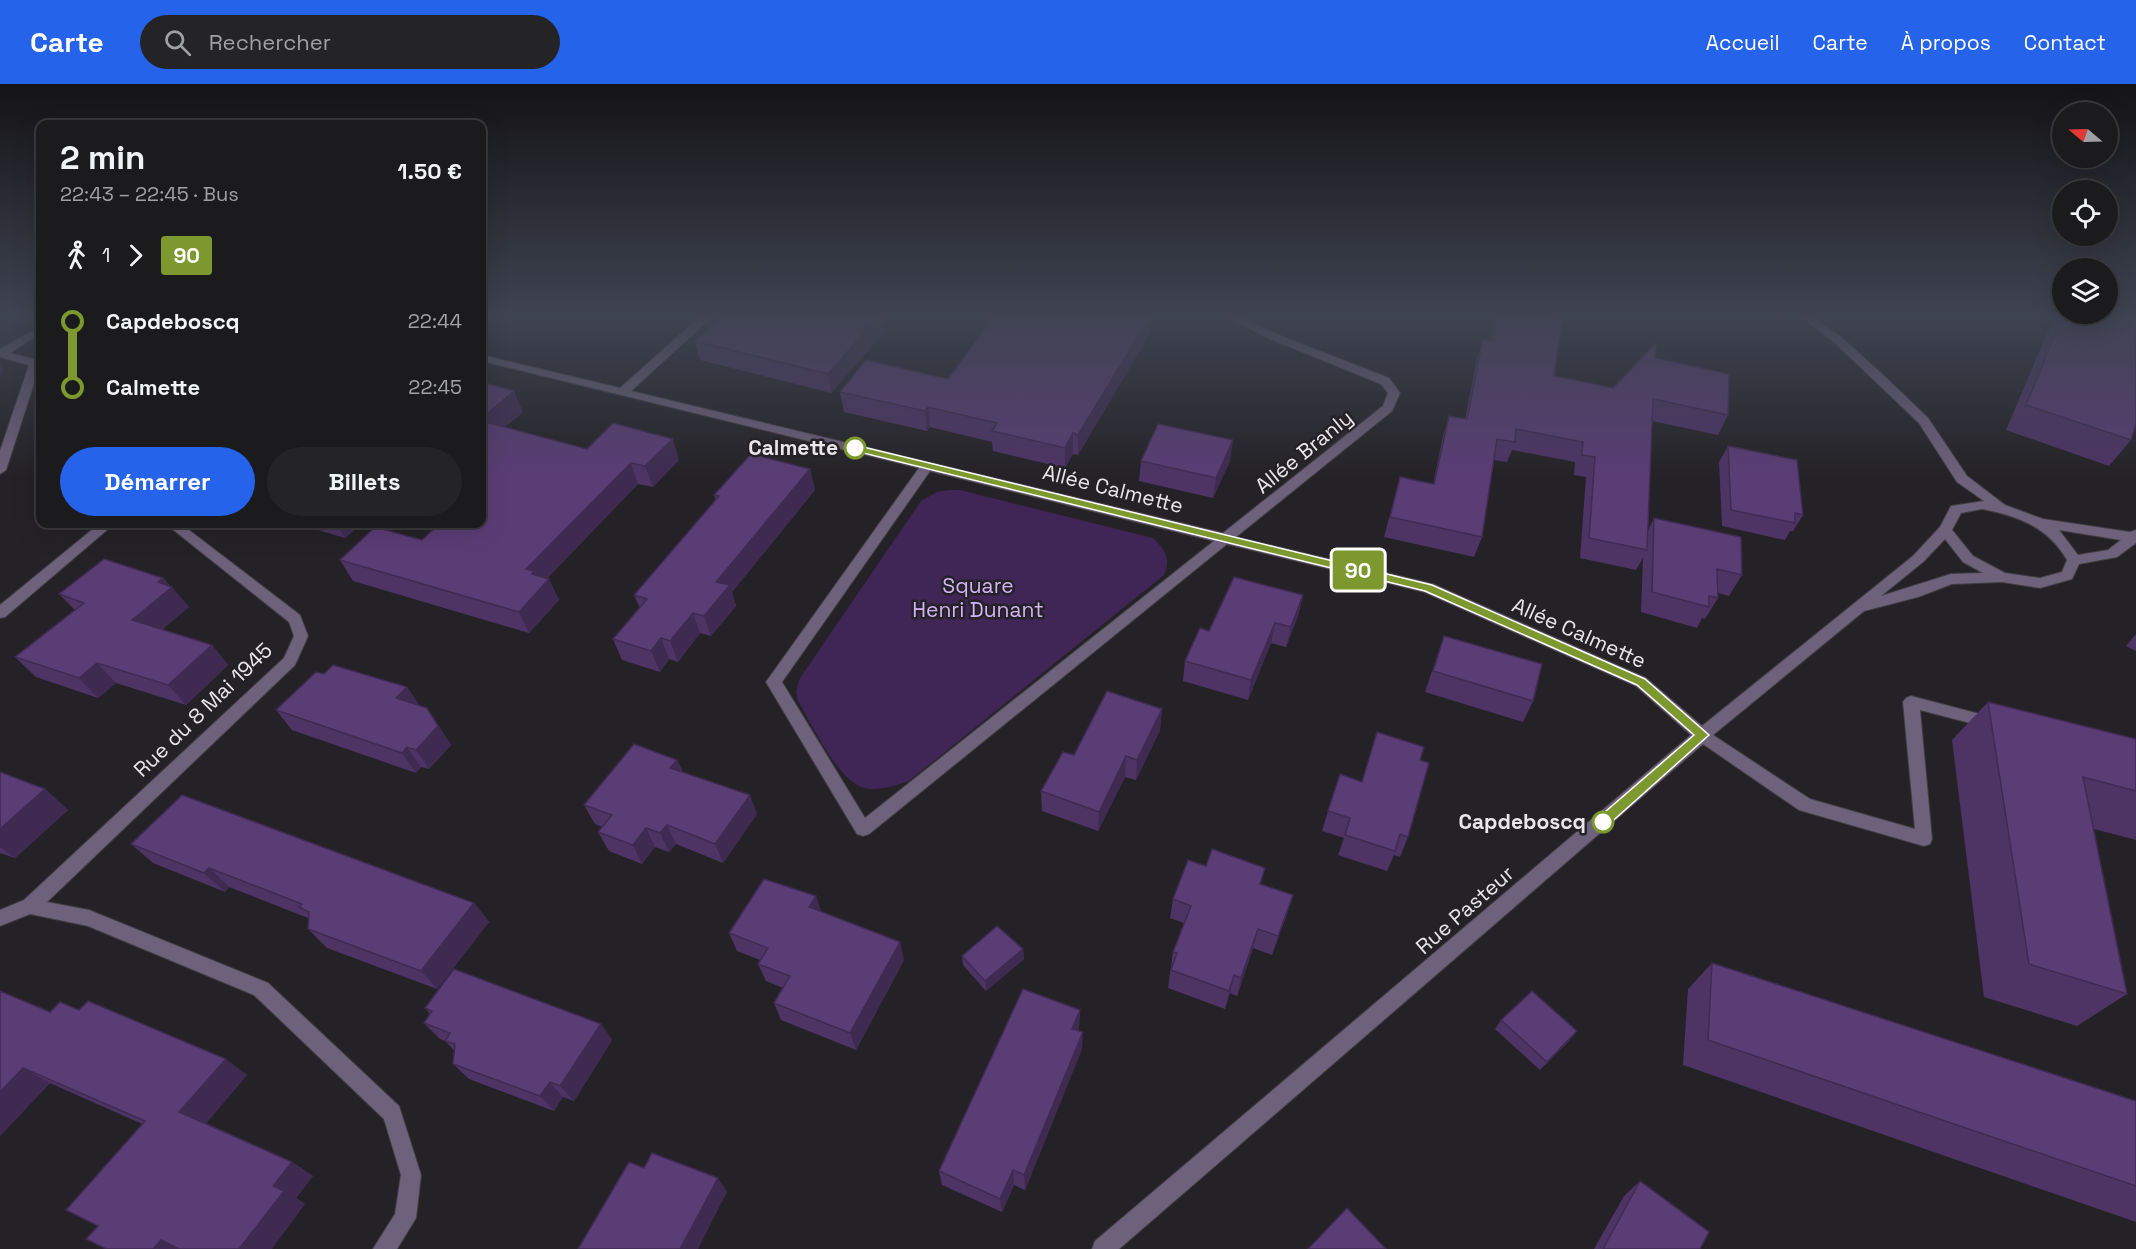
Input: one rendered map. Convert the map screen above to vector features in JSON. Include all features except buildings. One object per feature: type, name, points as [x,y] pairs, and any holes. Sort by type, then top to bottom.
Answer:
[{"type":"street","points":[[0,470],[35,369]]},
{"type":"street","name":"Allée Calmette","points":[[529,369],[1428,588],[1641,682],[1702,735],[1805,805],[1924,839],[1911,702],[2012,728]]},
{"type":"street","points":[[623,392],[648,369]]},
{"type":"street","name":"Allée Branly","points":[[1228,538],[1388,408],[1394,393],[1385,381],[1356,369]]},
{"type":"street","points":[[1869,369],[1923,421],[1962,478],[2004,509]]},
{"type":"street","points":[[928,465],[774,682],[863,829],[1228,538]]},
{"type":"street","points":[[1945,530],[1968,559],[2002,577],[2040,583],[2067,576],[2074,560],[2065,541],[2042,523],[2017,511],[1982,505],[1965,507],[1962,478]]},
{"type":"street","name":"Rue Pasteur","points":[[1103,1249],[1702,735],[1918,559],[1945,530],[1956,509],[1965,507]]},
{"type":"street","points":[[2042,523],[2135,536]]},
{"type":"street","points":[[0,613],[102,528]]},
{"type":"street","name":"Rue du 8 Mai 1945","points":[[0,918],[30,906],[290,662],[301,636],[295,619],[177,528]]},
{"type":"street","points":[[2074,560],[2112,554],[2135,536]]},
{"type":"street","name":"Rue Pasteur","points":[[1859,608],[1913,593],[1951,579],[2002,577]]},
{"type":"street","points":[[30,906],[89,918],[261,989],[393,1113],[411,1175],[405,1218],[384,1249]]},
{"type":"green space","name":"Square Henri Dunant","points":[[960,490],[1153,538],[1166,555],[1166,569],[1164,575],[909,781],[884,788],[869,789],[858,785],[837,766],[798,701],[796,691],[800,678],[921,501],[937,492]]},
{"type":"bus line","name":"90","points":[[855,448],[1428,588],[1641,682],[1702,735],[1603,822]]},
{"type":"place","name":"Calmette","points":[[855,448]]},
{"type":"place","name":"Capdeboscq","points":[[1603,822]]}]
